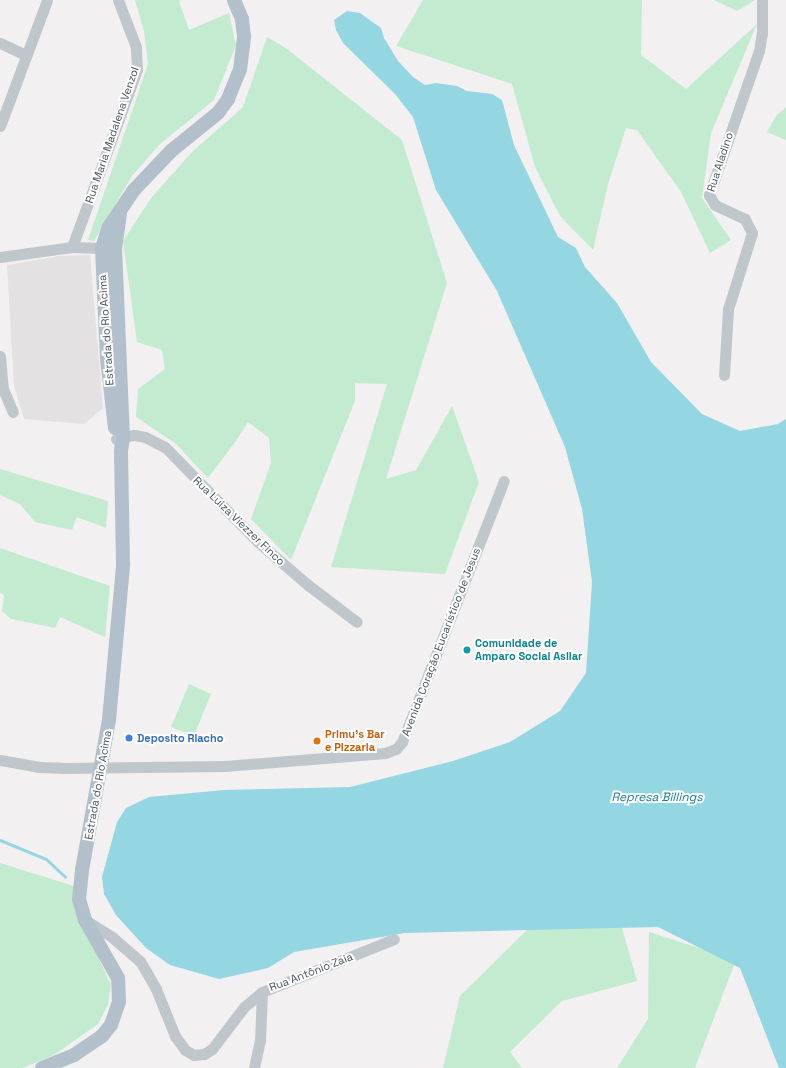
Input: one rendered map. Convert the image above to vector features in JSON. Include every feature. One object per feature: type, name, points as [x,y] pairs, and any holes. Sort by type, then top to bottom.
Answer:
[{"type":"main road","name":"Estrada do Rio Acima","points":[[42,1068],[89,1046],[102,1036],[116,1014],[119,989],[118,978],[85,920],[79,899],[82,870],[109,720],[123,565],[120,442],[109,248],[120,213],[150,171],[218,113],[228,99],[240,70],[244,36],[242,19],[234,0]]},
{"type":"street","points":[[0,126],[46,0]]},
{"type":"street","name":"Rua Maria Madalena Venzol","points":[[72,247],[137,69],[136,47],[118,0]]},
{"type":"street","name":"Rua Aladino","points":[[724,375],[728,309],[752,233],[745,219],[715,205],[709,195],[759,51],[762,33],[762,0]]},
{"type":"street","points":[[0,43],[26,55]]},
{"type":"street","points":[[0,257],[72,247],[109,248]]},
{"type":"street","points":[[0,356],[3,389],[12,412]]},
{"type":"street","name":"Rua Luiza Viezzer Finco","points":[[120,442],[145,437],[165,447],[258,542],[308,585],[358,622]]},
{"type":"street","name":"Avenida Coração Eucarístico de Jesus","points":[[101,767],[225,766],[385,753],[396,749],[402,742],[504,481]]},
{"type":"street","points":[[0,760],[38,767],[101,767]]},
{"type":"street","name":"Rua Antônio Zaia","points":[[85,920],[112,937],[140,962],[156,988],[177,1039],[185,1050],[194,1055],[204,1054],[212,1049],[244,1007],[262,992],[394,940]]},
{"type":"street","points":[[254,1068],[260,1040],[262,992]]},
{"type":"shaded area","points":[[90,255],[103,408],[84,424],[24,419],[14,386],[7,265],[59,256]]},
{"type":"green space","points":[[135,0],[181,0],[179,1],[189,30],[229,13],[236,45],[214,100],[159,145],[132,176],[94,241],[88,240],[148,64],[144,31]]},
{"type":"green space","points":[[423,0],[642,0],[641,55],[686,89],[757,24],[711,133],[702,198],[731,240],[710,253],[681,192],[637,130],[626,128],[608,184],[593,250],[560,216],[535,167],[512,84],[396,46]]},
{"type":"green space","points":[[714,0],[755,0],[737,11]]},
{"type":"green space","points":[[267,37],[287,49],[402,140],[447,283],[386,479],[416,470],[452,406],[479,482],[445,574],[331,567],[387,384],[355,383],[355,401],[291,560],[251,519],[271,463],[269,438],[248,422],[236,441],[208,478],[176,444],[136,417],[138,389],[165,369],[162,350],[137,342],[123,241],[151,198],[193,151],[243,107]]},
{"type":"green space","points":[[786,107],[786,140],[767,132],[776,116]]},
{"type":"green space","points":[[0,469],[108,501],[106,528],[77,517],[72,530],[35,522],[20,504],[0,495]]},
{"type":"green space","points":[[0,548],[110,586],[105,637],[60,617],[55,628],[11,619],[2,611],[4,595],[0,593]]},
{"type":"green space","points":[[189,684],[211,694],[194,736],[171,727]]},
{"type":"green space","points":[[0,863],[77,887],[82,922],[111,985],[108,1004],[98,1024],[54,1055],[22,1068],[0,1068]]},
{"type":"green space","points":[[531,926],[622,928],[637,981],[562,1001],[510,1052],[522,1068],[443,1068],[460,996]]},
{"type":"green space","points":[[649,932],[736,960],[695,1068],[617,1068],[648,1019]]},
{"type":"water","name":"Represa Billings","points":[[347,11],[360,13],[381,28],[384,38],[398,61],[413,77],[425,85],[436,83],[457,86],[467,91],[492,94],[502,100],[514,145],[558,237],[576,248],[585,267],[617,303],[651,362],[702,414],[740,431],[778,424],[786,419],[786,1068],[779,1068],[740,968],[658,927],[405,933],[294,952],[268,968],[219,979],[170,965],[146,948],[116,915],[104,894],[102,877],[117,822],[126,808],[149,797],[224,790],[350,787],[453,761],[510,742],[560,711],[586,673],[592,582],[582,509],[565,447],[497,291],[436,190],[413,117],[395,94],[343,43],[336,30],[334,20]]},
{"type":"waterway","points":[[0,840],[46,859],[65,877]]},
{"type":"place","name":"Comunidade de Amparo Social Asilar","points":[[467,650]]},
{"type":"place","name":"Deposito Riacho","points":[[129,738]]},
{"type":"place","name":"Primu's Bar e Pizzaria","points":[[317,741]]}]
